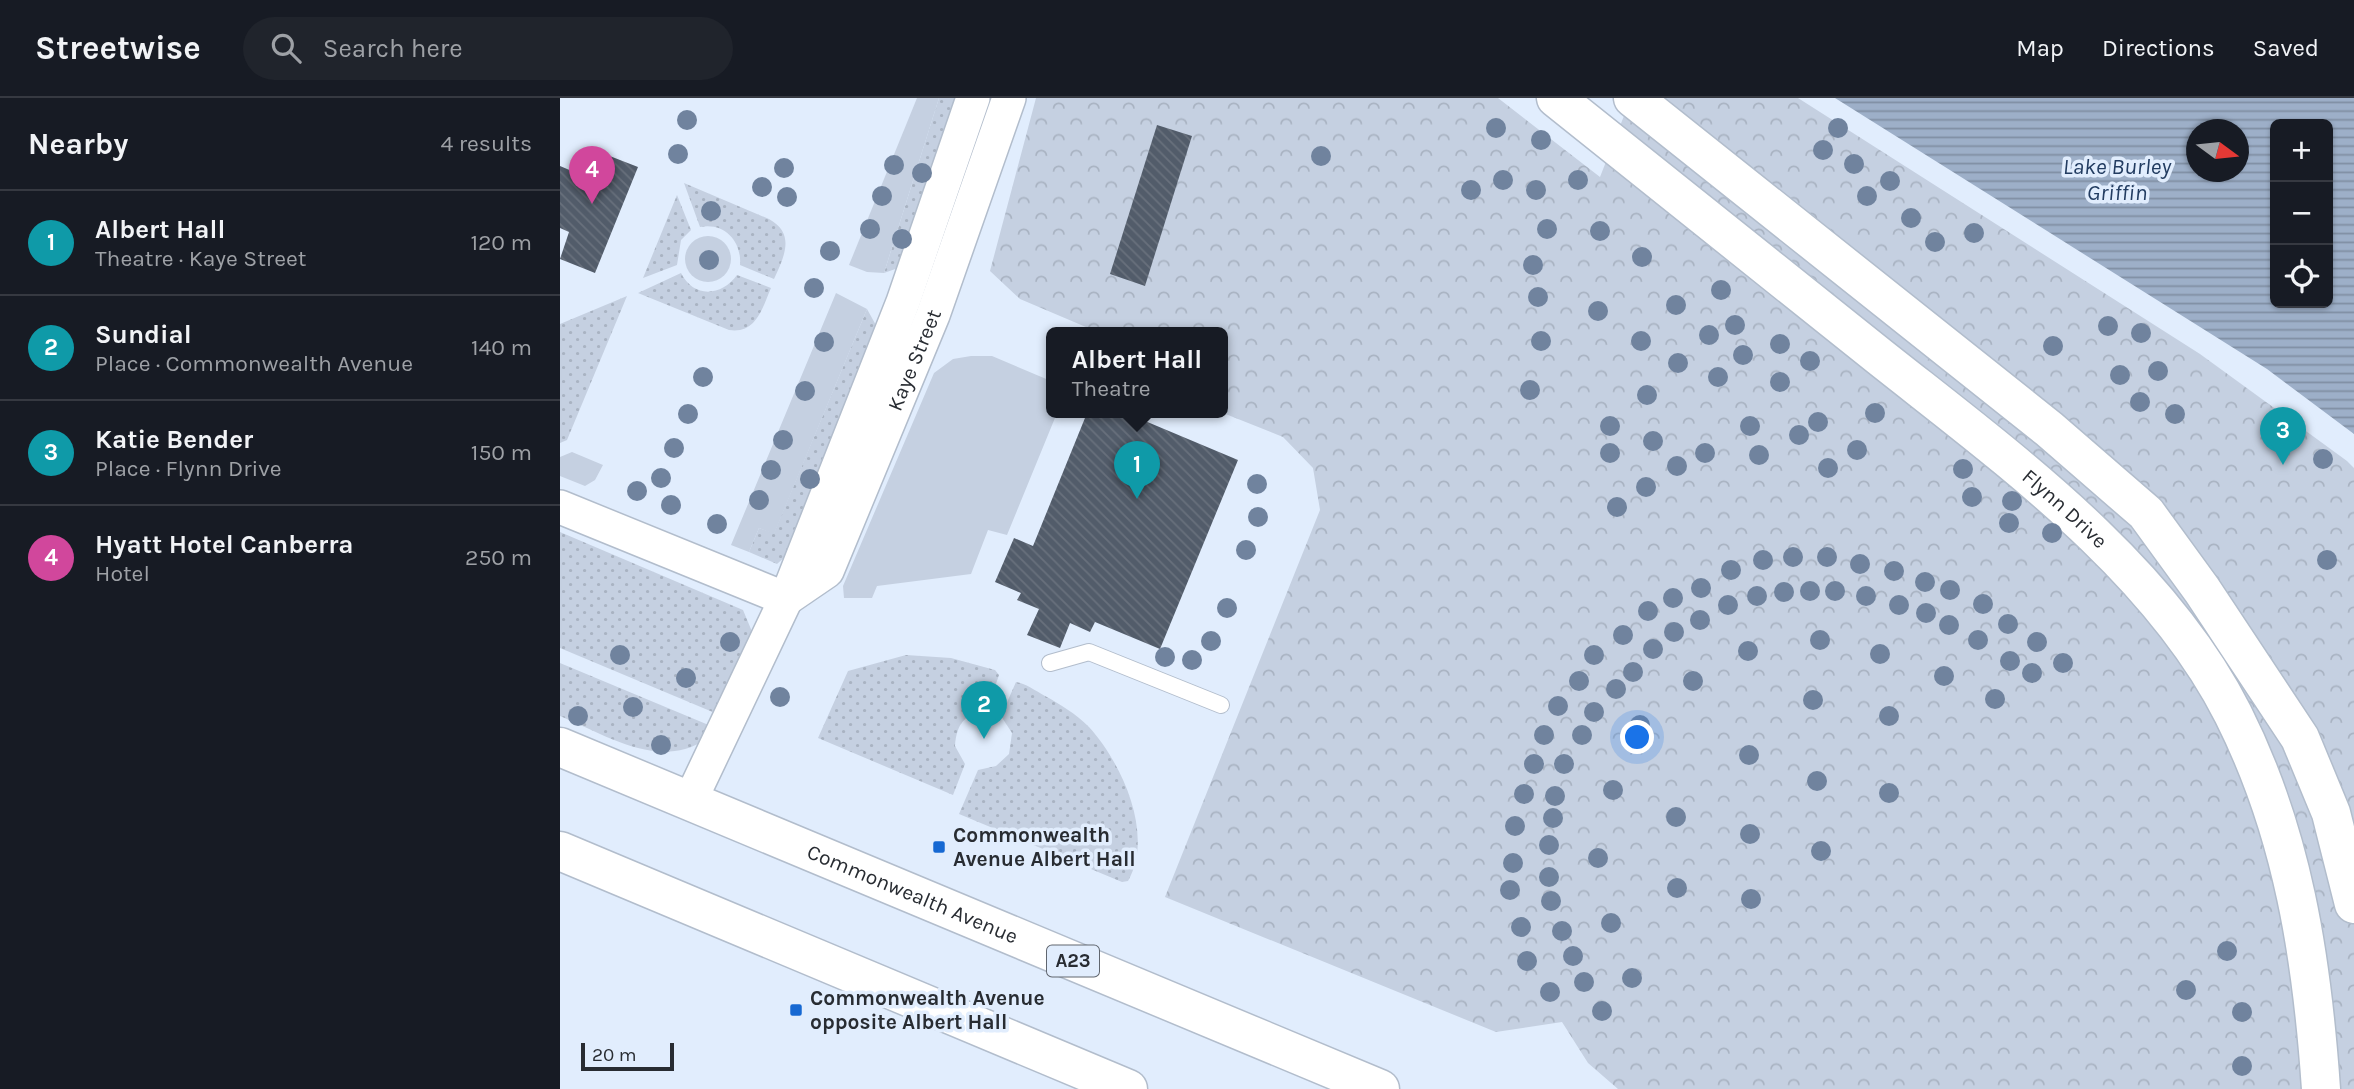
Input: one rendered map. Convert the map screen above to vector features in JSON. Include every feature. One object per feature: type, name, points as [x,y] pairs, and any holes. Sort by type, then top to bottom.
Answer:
[{"type":"main road","name":"Flynn Drive","points":[[1556,98],[2023,471],[2100,541],[2157,604],[2199,658],[2232,712],[2274,807],[2306,945],[2316,1013],[2321,1089]]},
{"type":"main road","points":[[1633,98],[2049,429],[2146,513],[2300,738],[2331,813],[2354,904]]},
{"type":"main road","name":"Commonwealth Avenue","points":[[560,747],[1380,1089]]},
{"type":"main road","points":[[560,851],[1094,1081],[1128,1089]]},
{"type":"street","name":"Kaye Street","points":[[690,802],[786,599],[903,302],[973,98]]},
{"type":"street","name":"Kaye Street","points":[[786,599],[827,571],[933,315],[1009,98]]},
{"type":"street","points":[[560,507],[786,599]]},
{"type":"lane","points":[[1050,663],[1089,652],[1221,705]]},
{"type":"green space","points":[[917,98],[939,98],[884,273],[867,272],[849,265]]},
{"type":"green space","points":[[939,98],[963,98],[901,267],[884,273]]},
{"type":"green space","points":[[1036,98],[1498,98],[1600,177],[1631,98],[1798,98],[2200,354],[2354,468],[2354,1089],[1618,1089],[1588,1063],[1562,1022],[1496,1032],[1165,897],[1320,510],[1313,468],[1283,437],[1228,415],[1228,327],[1086,327],[1020,299],[990,271]]},
{"type":"green space","points":[[684,183],[769,219],[777,225],[783,232],[785,246],[774,279],[740,265],[735,242],[724,231],[709,226],[700,227]]},
{"type":"green space","points":[[677,195],[691,230],[681,240],[677,265],[643,278]]},
{"type":"green space","points":[[708,236],[724,243],[731,259],[724,275],[708,282],[692,275],[685,259],[692,243]]},
{"type":"green space","points":[[681,273],[700,291],[708,292],[724,287],[737,275],[771,288],[761,312],[752,324],[746,328],[729,330],[638,293]]},
{"type":"green space","points":[[836,293],[867,309],[774,534],[759,528],[749,552],[731,545]]},
{"type":"green space","points":[[627,296],[567,440],[560,443],[560,324]]},
{"type":"green space","points":[[867,309],[877,327],[786,556],[777,564],[749,552],[759,528],[774,533]]},
{"type":"green space","points":[[992,356],[1046,379],[1046,418],[1055,418],[1007,535],[988,530],[971,574],[877,586],[872,598],[844,598],[843,586],[934,373],[953,359]]},
{"type":"green space","points":[[572,452],[603,465],[595,480],[585,486],[560,476],[560,457]]},
{"type":"green space","points":[[560,532],[743,610],[753,634],[715,713],[560,648]]},
{"type":"green space","points":[[906,655],[951,658],[995,670],[999,675],[987,710],[967,718],[958,731],[955,746],[965,764],[953,795],[818,738],[848,671]]},
{"type":"green space","points":[[560,663],[711,726],[705,740],[669,752],[651,751],[614,740],[560,716]]},
{"type":"green space","points":[[1016,682],[1031,688],[1079,718],[1089,727],[1112,759],[1123,779],[1136,821],[1138,842],[1128,881],[1122,882],[959,814],[978,770],[996,766],[1009,754],[1012,733],[1001,716]]},
{"type":"water","name":"Lake Burley Griffin","points":[[1835,98],[2354,98],[2354,434],[2267,369]]},
{"type":"building","points":[[1157,125],[1192,136],[1145,286],[1110,274]]},
{"type":"building","points":[[602,153],[638,167],[595,273],[560,259],[569,232],[560,228],[560,166],[591,179]]},
{"type":"building","points":[[1085,418],[1138,418],[1238,460],[1160,649],[1095,622],[1090,632],[1070,623],[1060,648],[1027,635],[1039,609],[1017,600],[1021,593],[995,582],[1014,538],[1033,546]]},
{"type":"place","name":"Hyatt Hotel Canberra","points":[[592,204]]},
{"type":"place","name":"Katie Bender","points":[[2283,465]]},
{"type":"place","name":"Albert Hall","points":[[1137,499]]},
{"type":"place","name":"Sundial","points":[[984,739]]},
{"type":"place","name":"Commonwealth Avenue Albert Hall","points":[[939,847]]},
{"type":"place","name":"Commonwealth Avenue opposite Albert Hall","points":[[796,1010]]}]
